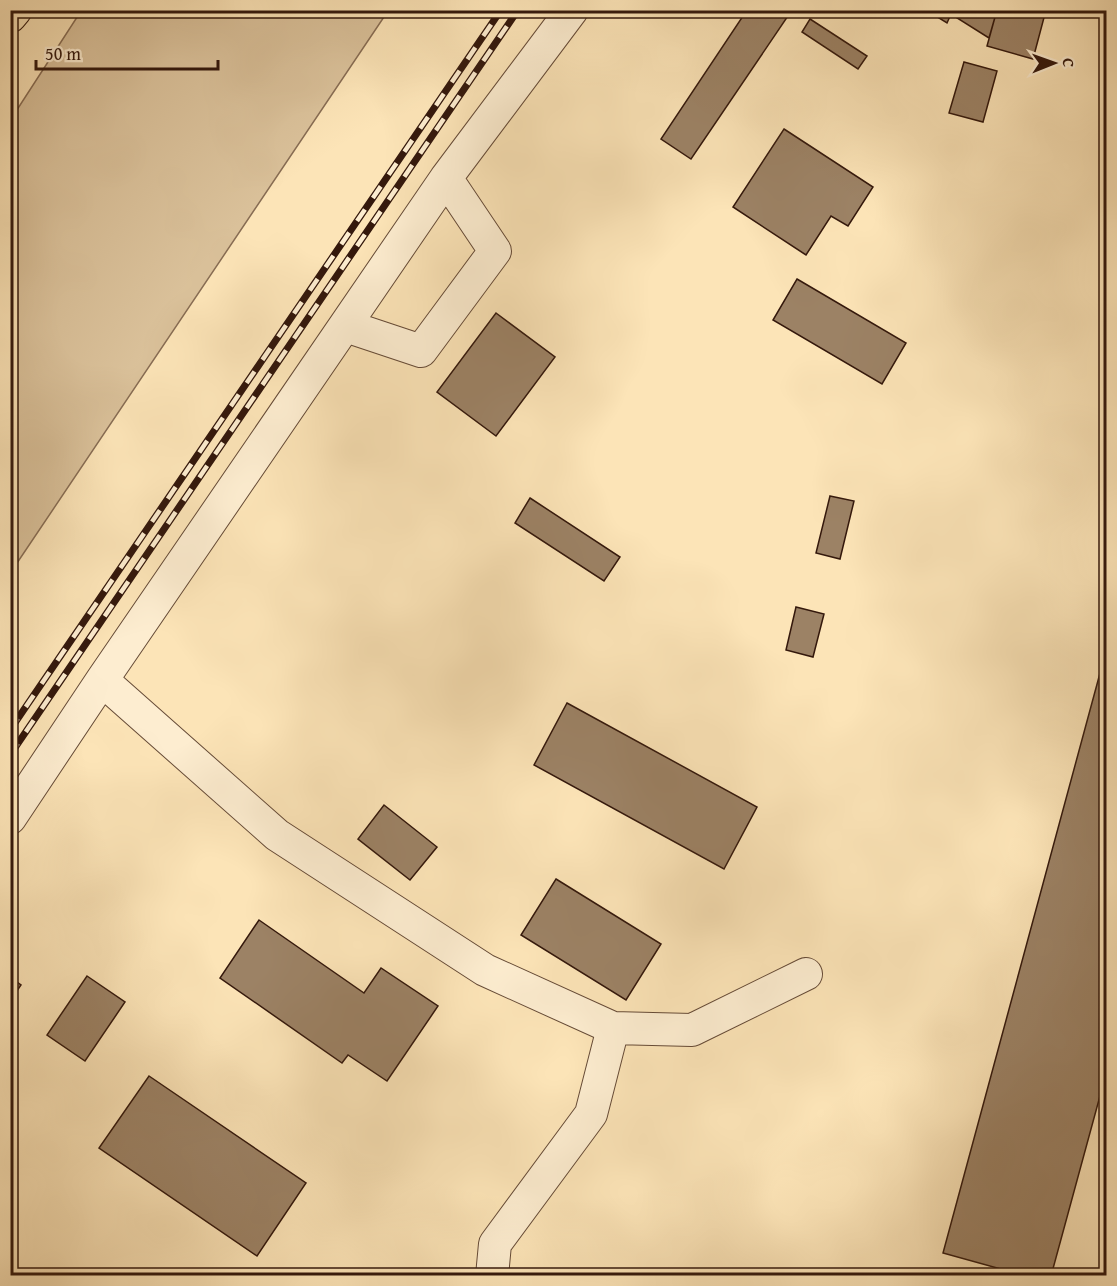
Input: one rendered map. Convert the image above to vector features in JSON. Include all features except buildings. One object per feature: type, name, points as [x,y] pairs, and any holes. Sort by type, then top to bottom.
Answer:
[{"type":"main road","points":[[10,16],[15,10]]},
{"type":"street","points":[[10,818],[446,178],[572,10]]},
{"type":"street","points":[[346,326],[421,351],[495,251],[446,178]]},
{"type":"street","points":[[102,680],[277,835],[485,970],[613,1028],[692,1030],[806,974]]},
{"type":"street","points":[[492,1275],[495,1244],[591,1114],[613,1028]]},
{"type":"shaded area","points":[[81,11],[388,11],[11,572],[11,119]]},
{"type":"railway","points":[[10,730],[501,10]]},
{"type":"railway","points":[[10,755],[518,10]]}]
